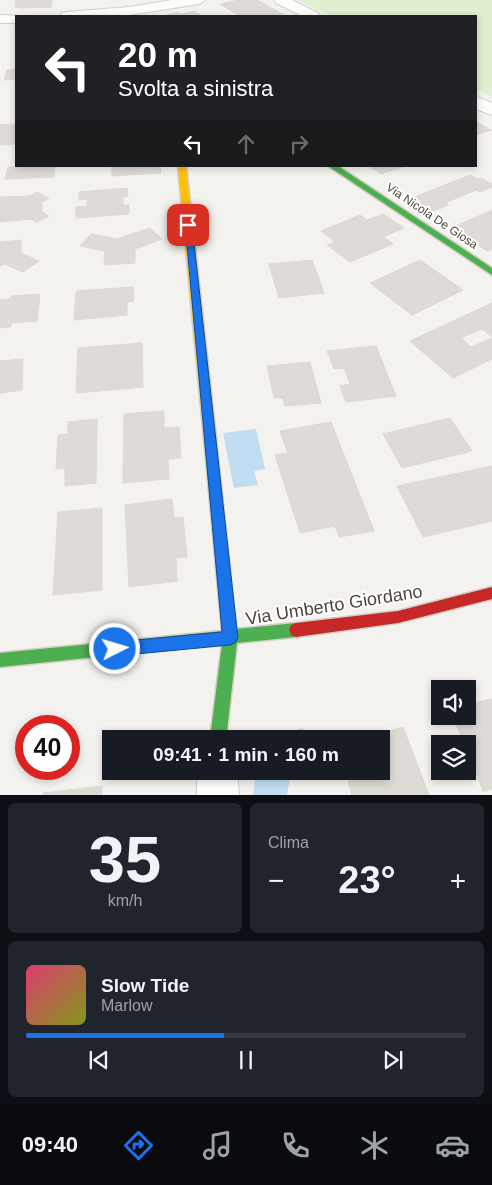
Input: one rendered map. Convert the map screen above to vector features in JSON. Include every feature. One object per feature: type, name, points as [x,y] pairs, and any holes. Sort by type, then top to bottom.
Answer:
[{"type":"street","points":[[100,15],[131,14],[199,0]]},
{"type":"street","points":[[281,0],[311,15]]},
{"type":"street","points":[[0,19],[15,19]]},
{"type":"street","points":[[477,102],[492,110]]},
{"type":"street","points":[[182,167],[230,638],[219,730]]},
{"type":"street","name":"Via Nicola De Giosa","points":[[334,167],[492,272]]},
{"type":"street","name":"Via Umberto Giordano","points":[[0,660],[230,638],[398,617],[492,593]]},
{"type":"street","points":[[217,780],[218,795]]},
{"type":"green space","points":[[297,0],[492,0],[492,97],[477,90],[477,15],[328,15]]},
{"type":"water","points":[[256,429],[265,469],[254,471],[258,485],[234,488],[223,433]]},
{"type":"water","points":[[255,780],[290,780],[287,795],[253,795]]},
{"type":"building","points":[[16,0],[52,0],[51,7],[21,8],[15,7]]},
{"type":"building","points":[[239,0],[257,0],[284,15],[238,15],[220,4]]},
{"type":"building","points":[[194,11],[200,15],[166,15],[178,12],[180,14]]},
{"type":"building","points":[[15,69],[15,79],[4,80],[7,70]]},
{"type":"building","points":[[477,123],[491,130],[477,135]]},
{"type":"building","points":[[15,124],[15,144],[0,145],[0,125]]},
{"type":"building","points":[[8,167],[55,167],[54,177],[5,179]]},
{"type":"building","points":[[112,167],[160,167],[161,173],[112,176]]},
{"type":"building","points":[[370,167],[402,167],[381,174]]},
{"type":"building","points":[[470,175],[492,184],[492,187],[480,192],[476,190],[445,203],[448,205],[431,212],[418,203],[422,201],[415,197]]},
{"type":"building","points":[[127,188],[128,196],[123,197],[123,206],[129,205],[129,214],[76,218],[76,207],[87,206],[87,199],[79,200],[79,192]]},
{"type":"building","points":[[37,192],[49,198],[42,202],[42,212],[49,216],[37,222],[31,219],[0,222],[0,197],[30,196]]},
{"type":"building","points":[[492,210],[492,249],[487,251],[451,228]]},
{"type":"building","points":[[383,214],[404,228],[383,237],[393,244],[350,262],[327,245],[335,242],[321,231],[360,215],[367,220]]},
{"type":"building","points":[[150,228],[162,239],[135,249],[135,263],[104,265],[105,251],[80,246],[91,234],[117,239]]},
{"type":"building","points":[[21,240],[21,253],[39,261],[23,272],[5,264],[0,266],[0,242]]},
{"type":"building","points":[[312,260],[324,293],[279,298],[269,264]]},
{"type":"building","points":[[420,260],[463,290],[412,315],[370,283]]},
{"type":"building","points":[[133,287],[134,301],[127,302],[127,315],[74,320],[76,291]]},
{"type":"building","points":[[40,294],[37,321],[11,323],[11,327],[0,328],[0,300],[10,299],[11,296]]},
{"type":"building","points":[[492,303],[492,337],[482,329],[461,338],[471,347],[492,338],[492,359],[453,378],[410,341]]},
{"type":"building","points":[[142,343],[143,387],[76,393],[78,348]]},
{"type":"building","points":[[376,346],[396,396],[346,402],[340,386],[350,384],[344,368],[334,369],[327,351]]},
{"type":"building","points":[[23,359],[22,390],[0,393],[0,361]]},
{"type":"building","points":[[310,362],[321,403],[285,406],[283,398],[274,398],[267,366]]},
{"type":"building","points":[[164,411],[164,428],[179,427],[181,458],[168,459],[169,479],[123,483],[124,414]]},
{"type":"building","points":[[450,418],[472,451],[402,468],[383,434]]},
{"type":"building","points":[[97,419],[96,483],[65,486],[65,468],[56,469],[58,435],[68,434],[68,422]]},
{"type":"building","points":[[331,422],[374,531],[339,537],[335,526],[300,533],[275,455],[288,453],[280,431]]},
{"type":"building","points":[[492,466],[492,521],[423,537],[397,486]]},
{"type":"building","points":[[172,499],[174,518],[183,517],[187,557],[176,558],[177,581],[129,587],[125,505]]},
{"type":"building","points":[[102,508],[102,590],[53,595],[58,512]]},
{"type":"building","points":[[492,699],[492,789],[483,791],[476,773],[476,735],[460,735],[457,725],[476,725],[476,702]]},
{"type":"building","points":[[403,727],[429,795],[352,795],[348,780],[390,780],[390,730]]},
{"type":"building","points":[[102,786],[102,795],[43,795],[43,793]]},
{"type":"traffic: fast","points":[[334,167],[492,272]]},
{"type":"traffic: fast","points":[[210,438],[230,638],[219,730]]},
{"type":"traffic: fast","points":[[0,660],[296,630]]},
{"type":"traffic: slow","points":[[182,167],[210,438]]},
{"type":"traffic: jam","points":[[296,630],[398,617],[492,593]]},
{"type":"route","points":[[115,649],[230,638],[188,225]]}]
